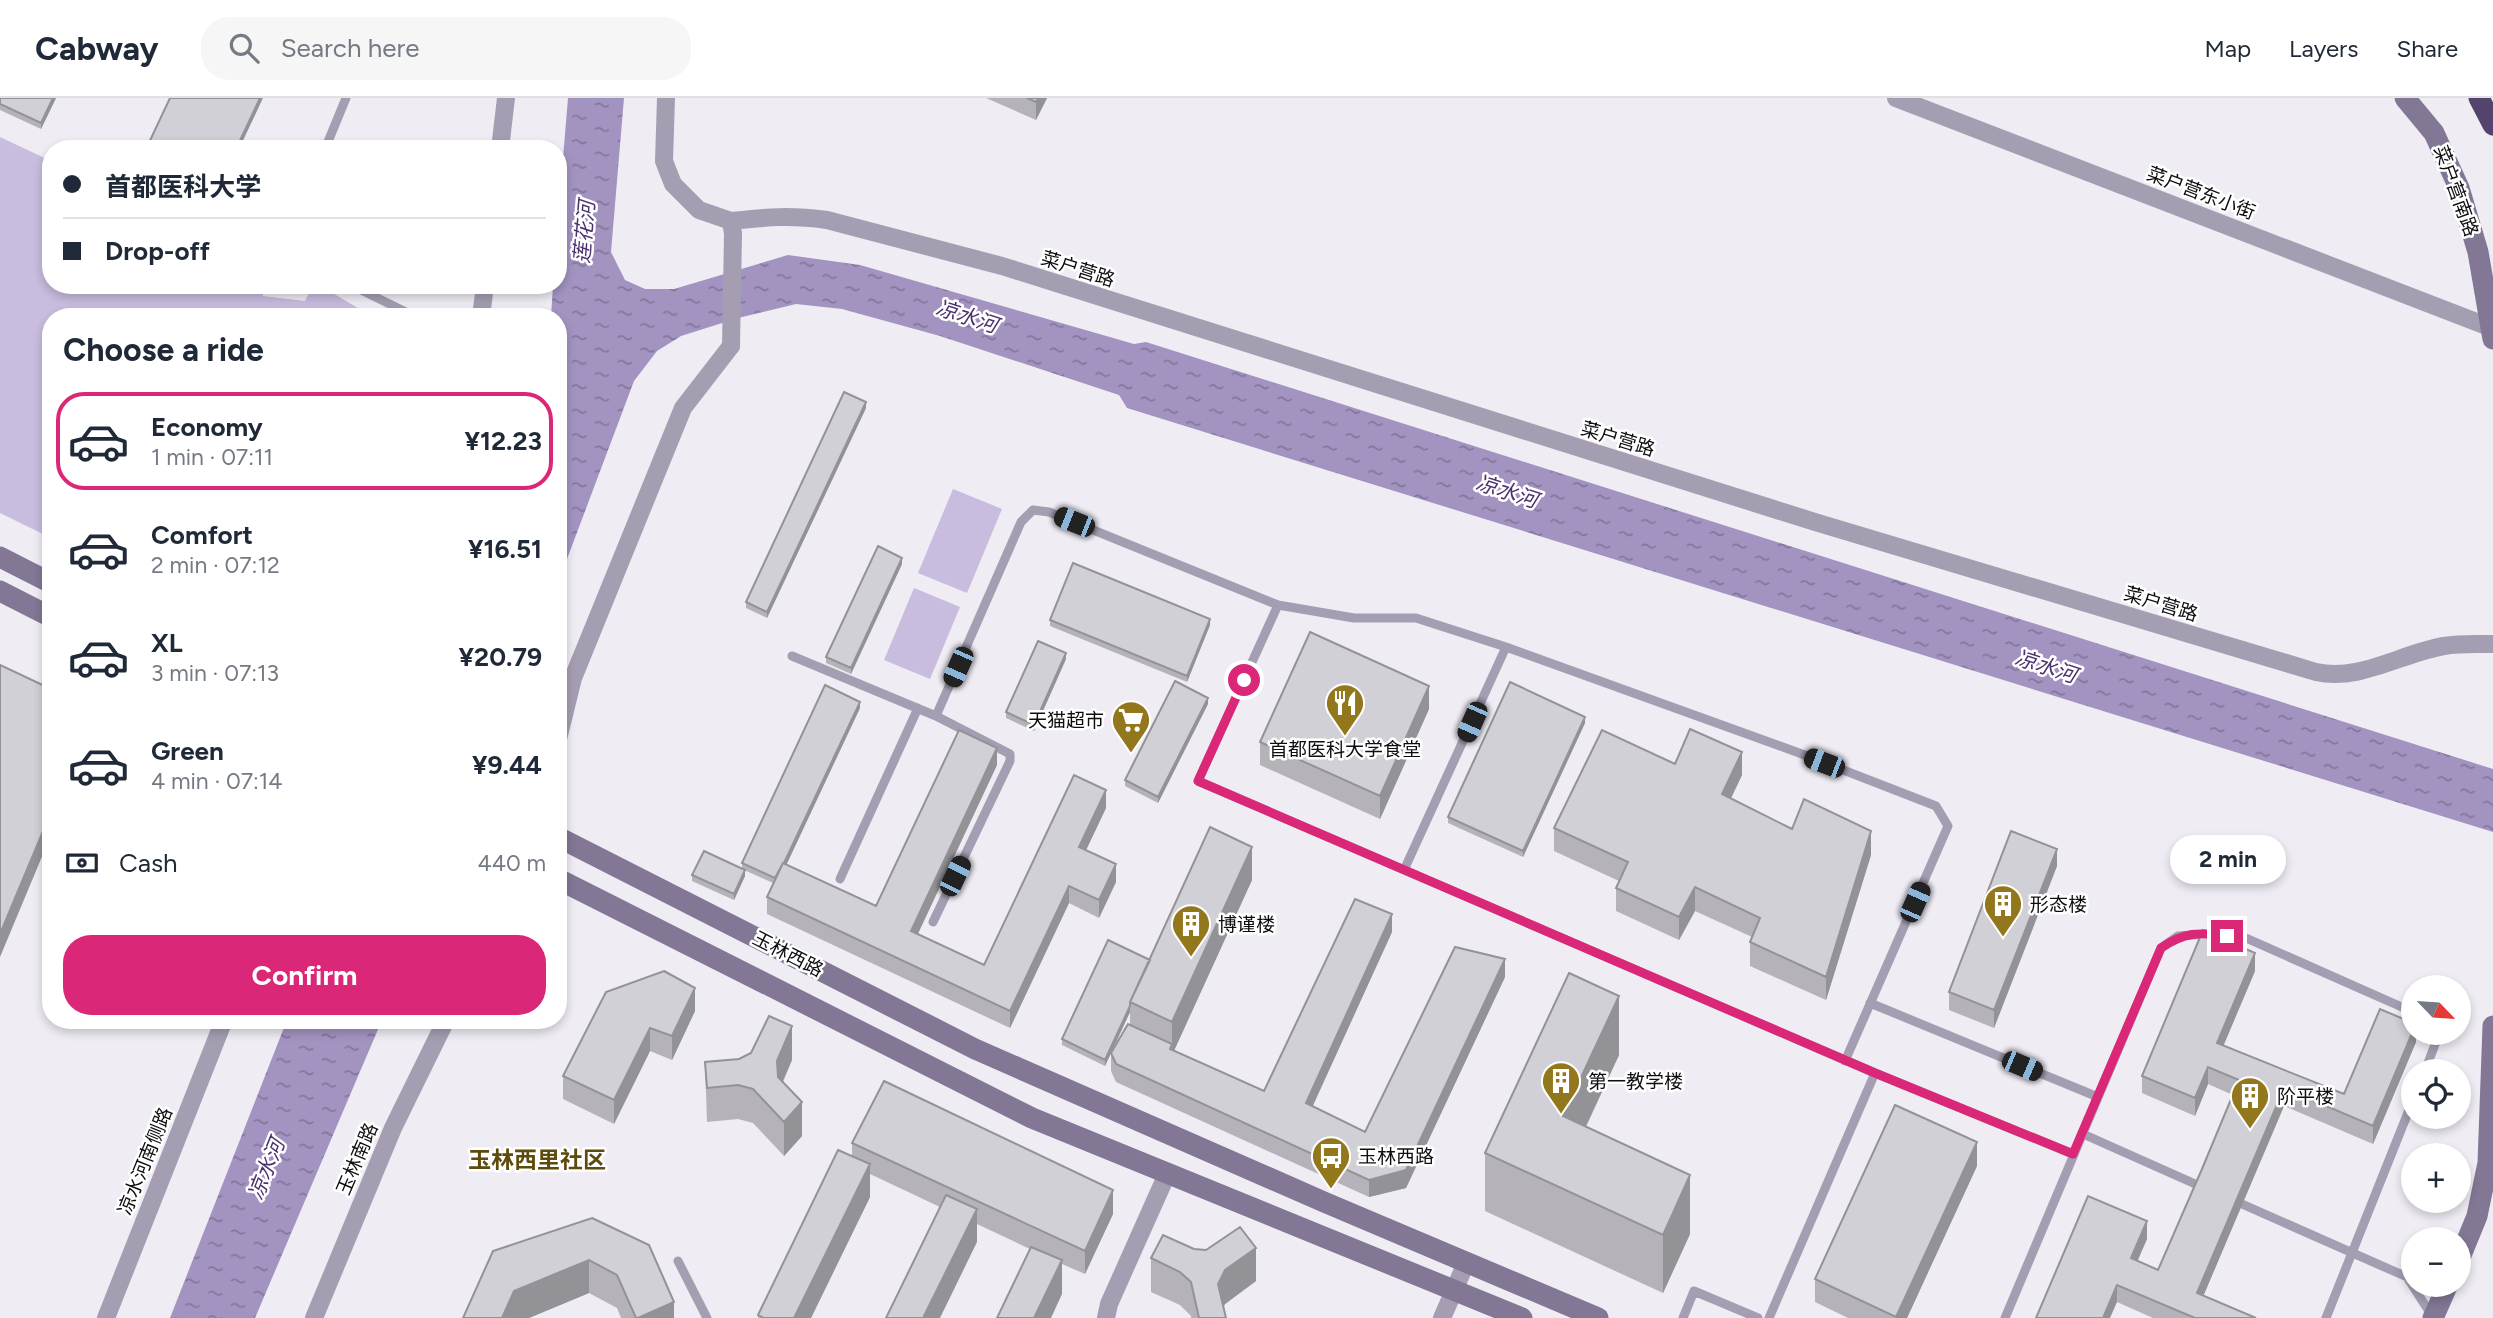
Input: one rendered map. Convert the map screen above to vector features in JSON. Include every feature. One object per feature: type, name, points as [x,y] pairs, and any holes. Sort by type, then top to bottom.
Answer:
[{"type":"highway","points":[[2479,98],[2493,125]]},
{"type":"street","points":[[501,140],[506,98]]},
{"type":"street","name":"菜户营路","points":[[666,98],[663,114],[664,161],[673,184],[699,210],[732,227],[782,215],[827,220],[1002,266],[1802,518],[2328,675],[2368,668],[2445,645],[2493,644]]},
{"type":"street","name":"菜户营东小街","points":[[1896,98],[2492,333]]},
{"type":"street","name":"菜户营南路","points":[[2405,98],[2434,133],[2486,257],[2492,333]]},
{"type":"street","points":[[567,702],[573,678],[683,408],[731,346],[732,227]]},
{"type":"street","points":[[0,557],[42,578]]},
{"type":"street","points":[[0,591],[42,612]]},
{"type":"street","name":"玉林西路","points":[[567,841],[975,1049],[1598,1318]]},
{"type":"street","name":"玉林西路","points":[[567,884],[1032,1118],[1522,1318]]},
{"type":"street","points":[[2471,1231],[2477,1216],[2488,1163],[2493,1026]]},
{"type":"street","name":"凉水河南侧路","points":[[106,1318],[220,1029]]},
{"type":"street","name":"玉林南路","points":[[314,1318],[393,1128],[442,1029]]},
{"type":"street","points":[[1106,1318],[1109,1304],[1167,1174]]},
{"type":"street","points":[[1442,1318],[1466,1263]]},
{"type":"street","points":[[2433,1318],[2442,1297]]},
{"type":"lane","points":[[329,140],[346,98]]},
{"type":"lane","points":[[369,294],[398,308]]},
{"type":"lane","points":[[936,716],[1021,522],[1033,510],[1049,512],[1278,605],[1354,618],[1416,618],[1506,647],[1802,754],[1936,806],[1948,826],[1846,1061]]},
{"type":"lane","points":[[1278,605],[1198,781],[1846,1061],[2073,1154]]},
{"type":"lane","points":[[1404,870],[1506,647]]},
{"type":"lane","points":[[792,656],[936,716],[1010,754],[1010,761],[933,922]]},
{"type":"lane","points":[[840,879],[918,708]]},
{"type":"lane","points":[[2005,1318],[2161,948],[2178,936],[2207,934],[2246,938],[2401,1007]]},
{"type":"lane","points":[[1870,1003],[2098,1097]]},
{"type":"lane","points":[[1769,1318],[1875,1073]]},
{"type":"lane","points":[[2326,1318],[2401,1129]]},
{"type":"lane","points":[[2083,1134],[2202,1187]]},
{"type":"lane","points":[[2242,1204],[2407,1278],[2433,1318]]},
{"type":"lane","points":[[678,1261],[707,1318]]},
{"type":"lane","points":[[1682,1318],[1694,1291],[1758,1318]]},
{"type":"shaded area","points":[[0,137],[42,157],[42,294],[263,294],[305,301],[308,294],[334,294],[358,308],[42,308],[42,534],[0,513]]},
{"type":"shaded area","points":[[953,489],[1002,509],[967,593],[918,573]]},
{"type":"shaded area","points":[[914,588],[960,607],[930,679],[884,660]]},
{"type":"water","points":[[568,98],[624,98],[611,252],[625,280],[645,289],[674,289],[788,255],[860,265],[1134,344],[1146,342],[2493,769],[2493,832],[1127,408],[1119,395],[940,336],[842,309],[796,304],[681,336],[657,351],[634,381],[567,559],[567,308],[552,308],[552,294],[567,294],[567,140],[564,140]]},
{"type":"water","name":"凉水河","points":[[283,1029],[378,1029],[255,1318],[170,1318]]},
{"type":"building","points":[[0,98],[53,98],[41,123],[0,104]]},
{"type":"building","points":[[170,98],[260,98],[240,140],[150,140]]},
{"type":"building","points":[[844,392],[866,402],[767,612],[746,602]]},
{"type":"building","points":[[878,546],[902,558],[851,668],[826,657]]},
{"type":"building","points":[[1073,563],[1210,619],[1187,676],[1050,620]]},
{"type":"building","name":"首都医科大学食堂","points":[[1310,632],[1429,686],[1380,796],[1260,742]]},
{"type":"building","points":[[1038,641],[1066,653],[1034,725],[1006,712]]},
{"type":"building","points":[[0,665],[42,685],[42,834],[0,934]]},
{"type":"building","points":[[1175,681],[1208,698],[1158,797],[1125,780]]},
{"type":"building","points":[[1510,682],[1585,717],[1523,851],[1448,817]]},
{"type":"building","points":[[825,685],[860,702],[775,878],[742,863]]},
{"type":"building","points":[[1690,729],[1742,752],[1722,794],[1792,829],[1804,799],[1871,831],[1826,977],[1750,942],[1760,918],[1695,887],[1679,917],[1616,888],[1628,862],[1554,828],[1602,730],[1675,764]]},
{"type":"building","points":[[959,730],[997,748],[911,931],[984,965],[1074,775],[1106,790],[1079,847],[1116,864],[1099,900],[1069,886],[1010,1011],[767,897],[783,863],[876,906]]},
{"type":"building","points":[[1210,827],[1252,847],[1172,1022],[1130,1002]]},
{"type":"building","name":"形态楼","points":[[2011,831],[2057,849],[1994,1010],[1949,992]]},
{"type":"building","points":[[704,851],[745,870],[734,894],[692,875]]},
{"type":"building","points":[[1355,899],[1392,914],[1306,1103],[1365,1132],[1455,947],[1505,959],[1406,1170],[1369,1180],[1116,1064],[1111,1053],[1128,1024],[1172,1044],[1170,1049],[1264,1091]]},
{"type":"building","name":"阶平楼","points":[[2203,930],[2255,953],[2217,1043],[2344,1094],[2380,1009],[2401,1018],[2401,1045],[2407,1045],[2373,1126],[2284,1088],[2197,1293],[2256,1318],[2195,1318],[2117,1285],[2103,1318],[2036,1318],[2088,1196],[2147,1221],[2131,1258],[2158,1270],[2239,1080],[2208,1067],[2195,1098],[2142,1076]]},
{"type":"building","points":[[1108,940],[1150,960],[1105,1060],[1062,1039]]},
{"type":"building","points":[[664,971],[695,988],[672,1036],[650,1028],[614,1100],[563,1076],[606,992]]},
{"type":"building","points":[[1569,973],[1619,996],[1563,1116],[1690,1175],[1663,1235],[1485,1153]]},
{"type":"building","points":[[769,1016],[792,1026],[777,1061],[778,1077],[802,1102],[784,1122],[753,1089],[738,1085],[707,1088],[705,1062],[739,1059],[751,1053]]},
{"type":"building","points":[[884,1081],[1113,1190],[1085,1251],[852,1143]]},
{"type":"building","points":[[1895,1105],[1977,1142],[1896,1317],[1815,1279]]},
{"type":"building","points":[[838,1150],[870,1164],[794,1318],[764,1318],[758,1315]]},
{"type":"building","points":[[946,1195],[977,1209],[923,1318],[886,1318]]},
{"type":"building","points":[[592,1218],[649,1245],[674,1302],[636,1318],[617,1275],[589,1260],[514,1291],[502,1318],[463,1318],[493,1251]]},
{"type":"building","points":[[1240,1227],[1256,1248],[1225,1270],[1218,1284],[1226,1318],[1199,1318],[1191,1282],[1180,1272],[1151,1258],[1163,1235],[1194,1249],[1206,1250]]},
{"type":"building","points":[[1031,1247],[1062,1260],[1034,1318],[997,1318]]},
{"type":"place","name":"首都医科大学食堂","points":[[1345,737]]},
{"type":"place","name":"天猫超市","points":[[1131,754]]},
{"type":"place","name":"形态楼","points":[[2003,938]]},
{"type":"place","name":"博谨楼","points":[[1191,958]]},
{"type":"place","name":"第一教学楼","points":[[1561,1115]]},
{"type":"place","name":"阶平楼","points":[[2250,1130]]},
{"type":"place","name":"玉林西路","points":[[1331,1190]]},
{"type":"district","name":"玉林西里社区","points":[[537,1160]]},
{"type":"route","points":[[1244,680],[1198,781],[1875,1073],[2073,1154],[2161,948],[2178,936],[2227,936]]},
{"type":"water label","name":"莲花河","points":[[584,232]]}]
